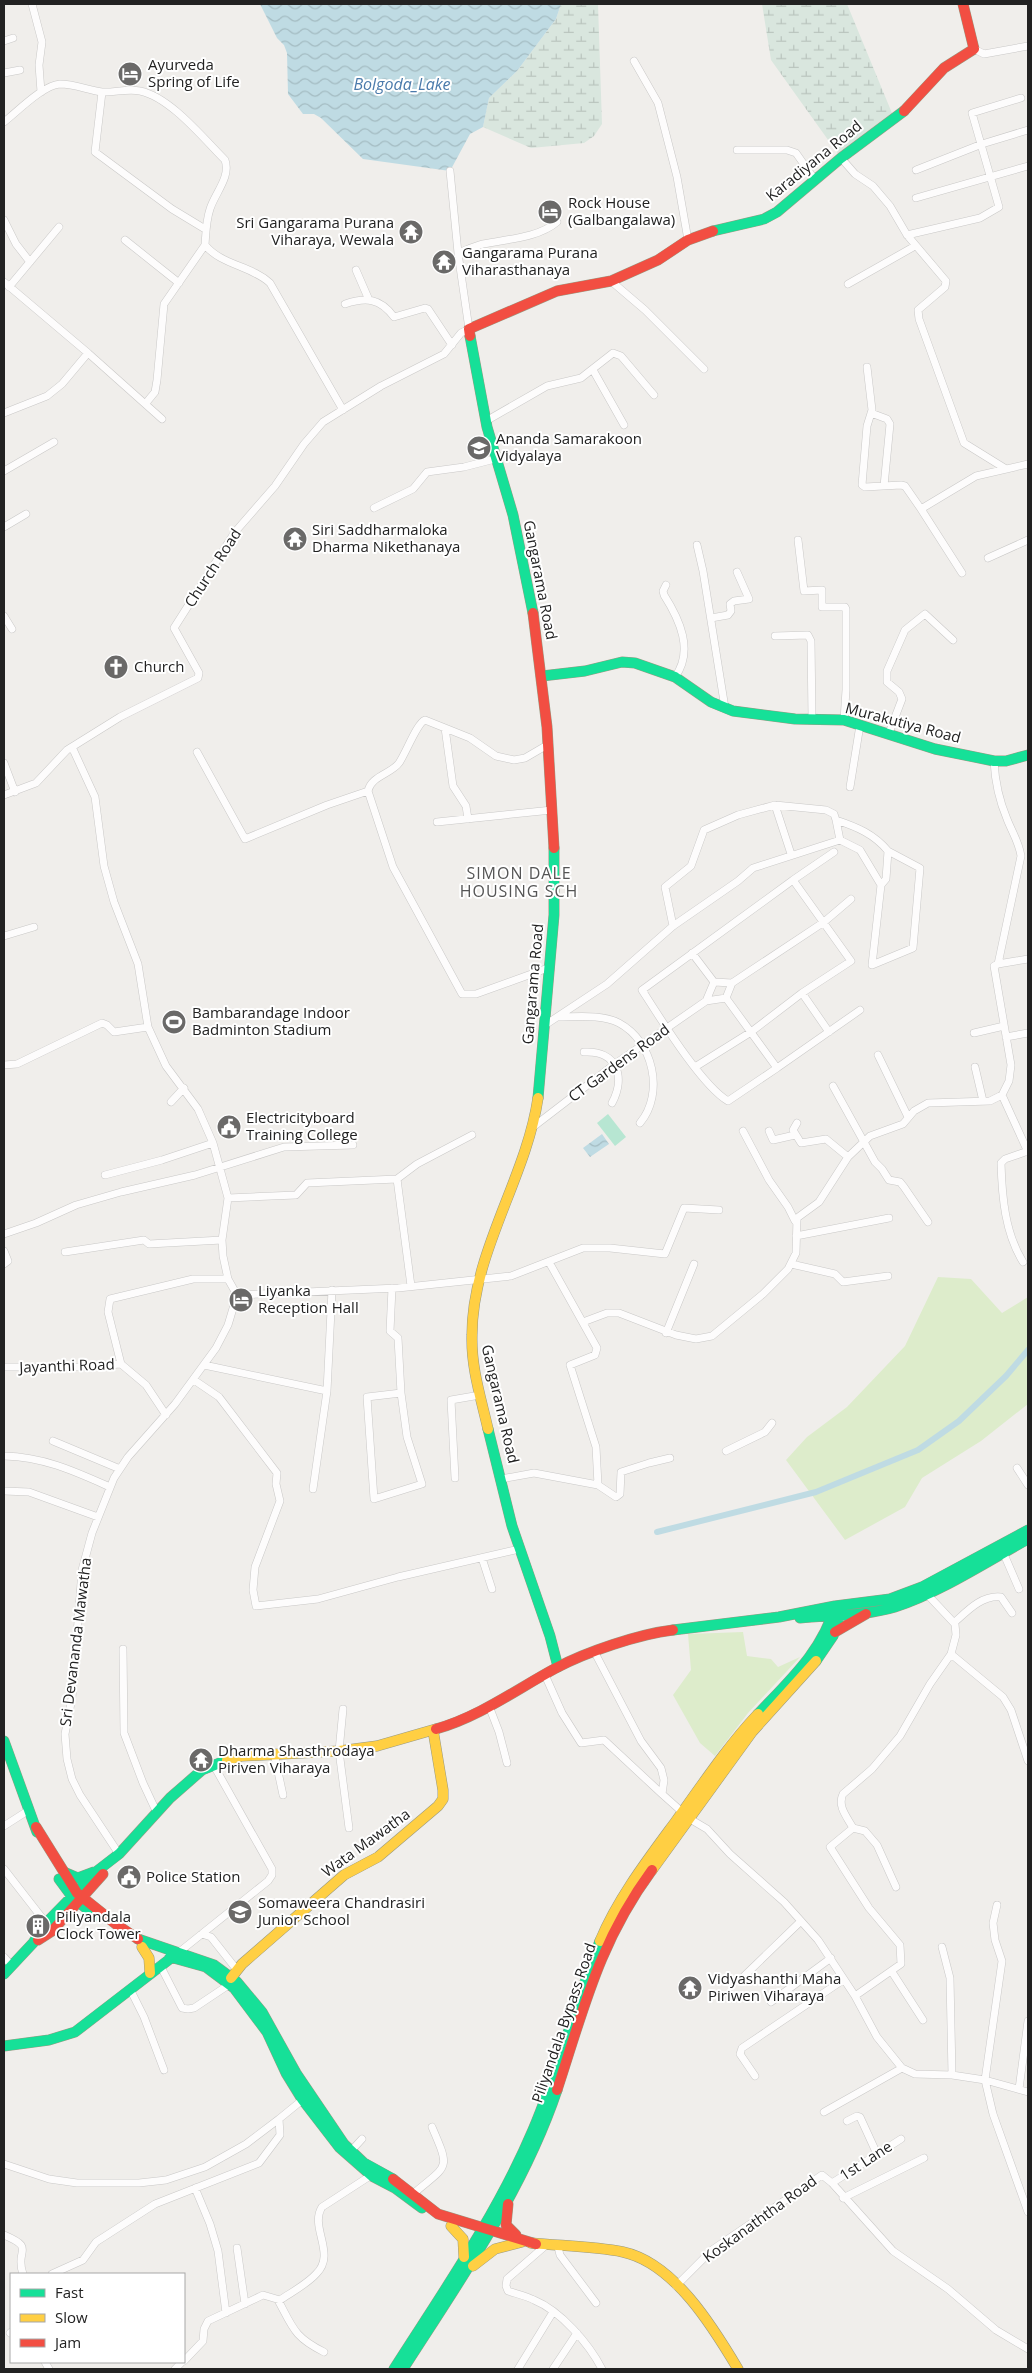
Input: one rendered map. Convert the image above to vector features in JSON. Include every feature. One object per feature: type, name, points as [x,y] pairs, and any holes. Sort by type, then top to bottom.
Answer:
[{"type":"main road","points":[[963,4],[974,49]]},
{"type":"main road","name":"Karadiyana Road","points":[[469,329],[557,291],[611,281],[658,260],[688,240],[709,232],[764,218],[777,212],[841,158],[905,110],[944,68],[974,49]]},
{"type":"main road","name":"Gangarama Road","points":[[469,329],[486,421],[495,459],[512,513],[542,676],[549,744],[554,905],[540,1086],[533,1128],[522,1166],[501,1218],[481,1279],[470,1344],[480,1395],[520,1549],[550,1636],[558,1667]]},
{"type":"main road","name":"Murakutiya Road","points":[[542,676],[585,671],[622,662],[645,665],[675,677],[711,702],[725,708],[752,714],[795,719],[844,720],[935,749],[994,761],[1006,761],[1028,755]]},
{"type":"main road","points":[[4,1974],[34,1942],[46,1923],[78,1898],[157,1813],[202,1770],[213,1764],[242,1756],[339,1751],[377,1746],[433,1730],[460,1722],[558,1667],[594,1651],[667,1631],[839,1610],[872,1612],[895,1607],[1028,1530]]},
{"type":"main road","points":[[779,1617],[810,1617],[924,1590],[1028,1540]]},
{"type":"main road","name":"Piliyandala Bypass Road","points":[[403,2369],[462,2276],[485,2232],[495,2203],[508,2182],[548,2095],[591,1961],[603,1932],[628,1890],[771,1709],[814,1664],[835,1632],[839,1610]]},
{"type":"main road","name":"Piliyandala Bypass Road","points":[[394,2369],[463,2260],[511,2194],[555,2097],[599,1962],[616,1925],[634,1894],[743,1732],[812,1654],[839,1610]]},
{"type":"main road","points":[[835,1632],[872,1612]]},
{"type":"main road","points":[[810,1617],[820,1628],[822,1640]]},
{"type":"main road","name":"Wata Mawatha","points":[[233,1977],[344,1875],[378,1857],[438,1806],[443,1799],[444,1790],[433,1730]]},
{"type":"main road","points":[[4,1741],[51,1866],[78,1898],[142,1947],[149,1958],[150,1973]]},
{"type":"main road","points":[[36,1827],[78,1898],[142,1941],[233,1977],[262,2012],[306,2097],[339,2147],[422,2208],[450,2222],[541,2245],[623,2252],[637,2256],[667,2276],[713,2327],[738,2369]]},
{"type":"main road","points":[[34,1942],[52,1931],[97,1871],[117,1855]]},
{"type":"main road","points":[[61,1870],[70,1876],[78,1878],[97,1871]]},
{"type":"main road","points":[[142,1947],[174,1955]]},
{"type":"main road","points":[[4,2046],[44,2042],[67,2035],[86,2024],[174,1955]]},
{"type":"main road","points":[[306,2097],[344,2144],[374,2173],[400,2183],[450,2222],[463,2239],[463,2260]]},
{"type":"main road","points":[[511,2194],[506,2210],[506,2225],[521,2240]]},
{"type":"main road","points":[[450,2222],[477,2219],[495,2203]]},
{"type":"main road","points":[[462,2276],[486,2253],[508,2243],[521,2240]]},
{"type":"street","points":[[32,4],[42,42],[39,65],[41,92]]},
{"type":"street","points":[[4,40],[13,38]]},
{"type":"street","points":[[974,49],[984,54],[1028,46]]},
{"type":"street","points":[[634,61],[658,103],[677,177],[688,240]]},
{"type":"street","points":[[4,73],[20,70]]},
{"type":"street","points":[[4,122],[41,92],[59,84],[102,92],[139,90],[148,93],[168,106],[225,160],[227,165],[226,173],[210,207],[205,229],[205,245],[164,304],[155,392],[146,404]]},
{"type":"street","points":[[102,92],[95,152],[172,209],[205,229]]},
{"type":"street","points":[[907,235],[980,218],[999,206],[972,113],[1021,98]]},
{"type":"street","points":[[916,170],[982,144],[1028,130]]},
{"type":"street","points":[[737,150],[786,150],[796,153],[815,180]]},
{"type":"street","points":[[841,158],[856,174],[874,186],[890,206],[915,246],[946,281],[945,287],[920,308],[917,314],[964,444],[1006,469]]},
{"type":"street","points":[[916,198],[992,178],[1028,166]]},
{"type":"street","name":"Gangarama Road","points":[[450,171],[458,253],[469,329]]},
{"type":"street","points":[[4,220],[16,244],[30,262]]},
{"type":"street","points":[[458,253],[481,244],[519,238],[551,227],[557,222]]},
{"type":"street","points":[[60,227],[30,262],[7,284],[162,419]]},
{"type":"street","points":[[125,240],[179,283]]},
{"type":"street","points":[[205,245],[218,255],[262,275],[270,283],[343,410]]},
{"type":"street","points":[[848,284],[915,246]]},
{"type":"street","points":[[356,270],[369,300]]},
{"type":"street","points":[[611,281],[646,310],[704,369]]},
{"type":"street","points":[[346,304],[359,299],[369,300],[384,305],[394,317],[425,308],[452,345]]},
{"type":"street","name":"Church Road","points":[[4,795],[36,783],[59,757],[130,710],[198,678],[199,673],[174,628],[236,532],[285,474],[312,434],[323,422],[381,386],[444,354],[461,333],[469,329]]},
{"type":"street","points":[[4,413],[47,396],[62,384],[88,353]]},
{"type":"street","points":[[486,421],[547,386],[576,380],[593,370],[613,353],[621,356],[654,395]]},
{"type":"street","points":[[867,367],[871,412],[867,426],[862,485],[865,487],[905,486],[962,573]]},
{"type":"street","points":[[593,370],[624,425]]},
{"type":"street","points":[[871,412],[887,419],[890,424],[884,486]]},
{"type":"street","points":[[4,471],[54,442]]},
{"type":"street","points":[[374,508],[408,492],[427,472],[464,467],[495,459]]},
{"type":"street","points":[[921,509],[976,476],[1028,464]]},
{"type":"street","points":[[4,528],[26,514]]},
{"type":"street","points":[[798,540],[804,591],[822,590],[822,607],[845,607],[846,609],[844,720]]},
{"type":"street","points":[[988,558],[1028,540]]},
{"type":"street","points":[[697,545],[725,708]]},
{"type":"street","points":[[711,618],[728,615],[731,611],[730,604],[734,601],[749,599],[737,572]]},
{"type":"street","points":[[666,585],[663,591],[664,595],[678,621],[684,643],[684,662],[675,677]]},
{"type":"street","points":[[889,733],[902,699],[899,692],[889,686],[886,677],[905,630],[925,614],[953,640]]},
{"type":"street","points":[[4,616],[12,629]]},
{"type":"street","points":[[775,636],[808,635],[811,641],[812,718]]},
{"type":"street","points":[[548,968],[476,994],[462,994],[393,867],[368,791],[372,782],[395,768],[408,749],[421,722],[425,720],[470,738],[496,756],[514,760],[525,758],[549,744]]},
{"type":"street","points":[[850,787],[860,724]]},
{"type":"street","points":[[445,728],[453,786],[466,806],[468,818]]},
{"type":"street","points":[[72,747],[95,797],[104,866],[114,902],[138,964],[148,1027],[166,1066],[198,1109],[213,1143],[228,1198],[222,1240],[222,1256],[228,1279],[237,1295],[392,1288],[511,1276],[583,1248],[610,1248],[665,1254],[684,1208],[719,1210]]},
{"type":"street","points":[[197,752],[245,839],[327,805],[368,791]]},
{"type":"street","points":[[994,761],[996,788],[1006,819],[1020,845],[1021,856],[998,964]]},
{"type":"street","points":[[4,762],[15,792]]},
{"type":"street","points":[[775,805],[791,854]]},
{"type":"street","points":[[673,926],[665,887],[691,866],[704,830],[738,815],[775,805],[826,810],[834,814],[840,840]]},
{"type":"street","points":[[437,822],[552,810]]},
{"type":"street","points":[[836,820],[864,830],[879,840],[888,851],[920,868],[912,948],[872,965],[881,885],[886,879],[888,851]]},
{"type":"street","points":[[545,1025],[607,984],[673,926],[738,881],[753,868],[791,854],[812,850],[840,840],[860,850],[881,885]]},
{"type":"street","points":[[834,852],[642,990],[695,1067],[722,1097],[728,1100],[860,1010]]},
{"type":"street","points":[[695,1067],[751,1032],[802,993],[851,961],[793,880]]},
{"type":"street","points":[[777,1068],[726,998],[732,983],[824,922],[851,899]]},
{"type":"street","points":[[4,936],[34,927]]},
{"type":"street","points":[[692,954],[714,982],[732,983]]},
{"type":"street","points":[[1023,1262],[1015,1248],[1009,1229],[1003,1198],[1001,1163],[1005,1159],[1028,1152],[1002,1096],[1011,1073],[994,966],[1028,959]]},
{"type":"street","points":[[706,1001],[714,982]]},
{"type":"street","points":[[802,993],[829,1032]]},
{"type":"street","name":"CT Gardens Road","points":[[533,1128],[614,1064],[706,1001],[726,998]]},
{"type":"street","points":[[558,1017],[605,1019],[619,1023],[642,1045],[654,1079],[648,1110],[640,1123]]},
{"type":"street","points":[[4,1065],[17,1064],[102,1023],[114,1032],[148,1027]]},
{"type":"street","points":[[974,1033],[1004,1026]]},
{"type":"street","points":[[1006,1037],[1028,1033]]},
{"type":"street","points":[[584,1052],[606,1056],[614,1064],[618,1085],[612,1104]]},
{"type":"street","points":[[878,1055],[908,1117]]},
{"type":"street","points":[[975,1067],[983,1101]]},
{"type":"street","points":[[833,1086],[875,1162],[889,1180],[900,1182],[928,1222]]},
{"type":"street","points":[[171,1102],[184,1088]]},
{"type":"street","points":[[583,1322],[607,1313],[619,1313],[666,1333],[696,1339],[712,1336],[763,1294],[791,1264],[796,1253],[796,1221],[798,1216],[819,1202],[848,1157],[864,1141],[878,1133],[902,1124],[914,1111],[928,1104],[983,1101],[1002,1096]]},
{"type":"street","points":[[797,1123],[793,1130],[801,1143],[806,1144],[826,1139],[848,1157]]},
{"type":"street","points":[[743,1131],[764,1172],[796,1221]]},
{"type":"street","points":[[769,1131],[773,1140],[795,1135]]},
{"type":"street","points":[[228,1198],[296,1195],[307,1183],[397,1179],[417,1164],[472,1136]]},
{"type":"street","points":[[105,1175],[162,1160],[213,1143]]},
{"type":"street","points":[[4,1234],[36,1223],[76,1205],[220,1168],[284,1147],[353,1145]]},
{"type":"street","points":[[397,1179],[411,1286]]},
{"type":"street","points":[[796,1236],[889,1218]]},
{"type":"street","points":[[65,1252],[144,1240],[149,1244],[222,1240]]},
{"type":"street","points":[[4,1251],[8,1261],[4,1264]]},
{"type":"street","points":[[549,1262],[597,1348],[595,1356],[570,1365],[596,1447],[598,1484]]},
{"type":"street","points":[[666,1333],[694,1264]]},
{"type":"street","points":[[791,1264],[835,1274],[843,1282],[888,1276]]},
{"type":"street","points":[[121,1364],[108,1312],[110,1299],[193,1279],[228,1279]]},
{"type":"street","points":[[392,1288],[390,1331],[398,1338],[401,1393],[407,1437],[422,1484],[374,1499],[368,1397],[401,1393]]},
{"type":"street","points":[[313,1489],[327,1391],[332,1290]]},
{"type":"street","name":"Sri Devananda Mawatha","points":[[117,1855],[72,1779],[65,1747],[80,1614],[82,1570],[98,1517],[110,1487],[120,1469],[194,1380],[228,1325],[237,1295]]},
{"type":"street","name":"Jayanthi Road","points":[[4,1367],[81,1367],[121,1364],[146,1385],[166,1415]]},
{"type":"street","points":[[204,1365],[327,1391]]},
{"type":"street","points":[[194,1380],[219,1397],[277,1473],[276,1484],[280,1501],[256,1567],[253,1590],[256,1606],[318,1599],[398,1577],[520,1549]]},
{"type":"street","points":[[455,1478],[450,1400],[480,1395]]},
{"type":"street","points":[[726,1451],[765,1432],[772,1423]]},
{"type":"street","points":[[53,1441],[120,1469]]},
{"type":"street","points":[[4,1456],[23,1456],[47,1461],[110,1487]]},
{"type":"street","points":[[501,1478],[534,1473],[598,1484],[619,1496],[621,1472],[670,1458]]},
{"type":"street","points":[[1017,1468],[1028,1485]]},
{"type":"street","points":[[4,1491],[29,1492],[98,1517]]},
{"type":"street","points":[[1002,1552],[1019,1589]]},
{"type":"street","points":[[482,1558],[492,1589]]},
{"type":"street","points":[[853,1828],[841,1806],[840,1799],[843,1794],[872,1769],[900,1736],[930,1684],[951,1654],[956,1635],[955,1622],[924,1590]]},
{"type":"street","points":[[955,1622],[984,1599],[998,1596],[1001,1597],[1012,1613]]},
{"type":"street","points":[[123,1650],[124,1733],[143,1783],[157,1813]]},
{"type":"street","points":[[594,1651],[641,1741],[661,1768],[664,1780],[662,1794]]},
{"type":"street","points":[[951,1654],[1003,1697],[1011,1710],[1028,1761]]},
{"type":"street","points":[[545,1675],[562,1713],[581,1743],[604,1740],[687,1816],[707,1829],[730,1854],[784,1902],[831,1958],[843,1980],[855,1996],[877,2037],[902,2068],[915,2074],[952,2075],[985,2080],[1028,2092]]},
{"type":"street","points":[[489,1706],[499,1732],[507,1763]]},
{"type":"street","points":[[343,1709],[339,1751],[349,1828]]},
{"type":"street","points":[[274,1753],[284,1795]]},
{"type":"street","points":[[174,1955],[268,1881],[272,1875],[272,1869],[213,1764]]},
{"type":"street","points":[[4,1826],[29,1810]]},
{"type":"street","points":[[855,1996],[901,1964],[900,1945],[869,1908],[830,1847],[853,1828],[865,1830],[877,1845],[896,1887]]},
{"type":"street","points":[[4,1869],[46,1923]]},
{"type":"street","points":[[998,1905],[993,1923],[995,1940],[1002,1961],[985,2080],[993,2114],[1028,2212]]},
{"type":"street","points":[[740,1980],[801,1921]]},
{"type":"street","points":[[160,1966],[182,2008],[188,2010],[194,2008],[233,1977],[211,1937],[202,1934]]},
{"type":"street","points":[[942,1947],[950,1978],[952,2075]]},
{"type":"street","points":[[4,1957],[12,1966]]},
{"type":"street","points":[[771,2002],[831,1958]]},
{"type":"street","points":[[892,1972],[923,2020]]},
{"type":"street","points":[[755,2076],[740,2054],[742,2048],[843,1980]]},
{"type":"street","points":[[130,1989],[144,2017],[164,2070]]},
{"type":"street","points":[[1019,2089],[1028,2021]]},
{"type":"street","points":[[824,2112],[902,2068]]},
{"type":"street","points":[[4,2164],[49,2179],[78,2183],[139,2183],[166,2180],[205,2167],[246,2144],[306,2097]]},
{"type":"street","points":[[847,2121],[857,2116],[860,2117],[877,2154]]},
{"type":"street","points":[[54,2273],[83,2260],[96,2242],[155,2204],[259,2163],[280,2135],[279,2119]]},
{"type":"street","points":[[413,2194],[443,2168],[445,2158],[432,2127]]},
{"type":"street","points":[[351,2151],[362,2139]]},
{"type":"street","name":"1st Lane","points":[[832,2183],[900,2139]]},
{"type":"street","points":[[843,2198],[924,2158]]},
{"type":"street","points":[[278,2300],[317,2274],[323,2262],[325,2249],[318,2218],[322,2206],[374,2173]]},
{"type":"street","name":"Koskanaththa Road","points":[[676,2286],[712,2250],[822,2175],[832,2183],[843,2198],[893,2251],[948,2289],[996,2330],[1028,2349]]},
{"type":"street","points":[[195,2188],[210,2224],[218,2251],[226,2313]]},
{"type":"street","points":[[4,2234],[21,2242],[23,2245],[21,2268],[23,2273]]},
{"type":"street","points":[[541,2245],[507,2279],[506,2286],[508,2291],[536,2300],[553,2312],[577,2333],[602,2369]]},
{"type":"street","points":[[558,2247],[560,2255],[596,2303]]},
{"type":"street","points":[[237,2248],[245,2304]]},
{"type":"street","points":[[185,2359],[203,2341],[204,2328],[208,2322],[263,2295],[278,2300],[295,2332],[307,2344],[324,2352]]},
{"type":"street","points":[[518,2369],[553,2312]]},
{"type":"street","points":[[553,2369],[577,2333]]},
{"type":"green space","points":[[561,4],[598,4],[602,124],[594,136],[584,143],[531,148],[483,127],[489,98],[517,71],[556,19]]},
{"type":"green space","points":[[762,4],[847,4],[894,118],[841,158],[771,60]]},
{"type":"green space","points":[[608,1114],[626,1137],[615,1146],[597,1123]]},
{"type":"green space","points":[[938,1277],[971,1279],[1002,1313],[1028,1297],[1028,1404],[981,1441],[922,1478],[905,1507],[845,1540],[786,1460],[807,1437],[847,1407],[905,1346]]},
{"type":"green space","points":[[743,1632],[747,1656],[771,1659],[778,1667],[800,1657],[748,1713],[715,1756],[700,1743],[673,1695],[691,1670],[688,1634]]},
{"type":"water","name":"Bolgoda_Lake","points":[[260,4],[561,4],[556,19],[517,71],[489,98],[483,127],[470,134],[450,171],[363,159],[321,118],[314,114],[303,114],[288,94],[287,53],[284,45],[277,38]]},
{"type":"water","points":[[602,1134],[609,1144],[590,1157],[583,1148]]},
{"type":"waterway","points":[[657,1532],[816,1492],[918,1450],[959,1421],[1006,1376],[1028,1350]]},
{"type":"traffic: fast","points":[[713,231],[764,219],[777,212],[841,158],[904,111]]},
{"type":"traffic: fast","points":[[470,336],[487,427],[513,515],[533,613]]},
{"type":"traffic: fast","points":[[542,676],[585,671],[622,662],[635,663],[675,677],[711,702],[733,711],[795,719],[844,720],[935,749],[994,761],[1006,761],[1028,755]]},
{"type":"traffic: fast","points":[[538,1098],[554,915],[554,848]]},
{"type":"traffic: fast","points":[[488,1429],[512,1526],[550,1636],[558,1667]]},
{"type":"traffic: fast","points":[[673,1630],[779,1617],[835,1606],[890,1599],[922,1587],[1028,1530]]},
{"type":"traffic: fast","points":[[800,1618],[860,1614],[895,1607],[945,1586],[1028,1539]]},
{"type":"traffic: fast","points":[[816,1661],[833,1636],[843,1605]]},
{"type":"traffic: fast","points":[[758,1714],[792,1678],[813,1652],[822,1637],[835,1606]]},
{"type":"traffic: fast","points":[[4,1741],[37,1832]]},
{"type":"traffic: fast","points":[[4,1974],[33,1943],[46,1923],[97,1871],[119,1854],[170,1798],[202,1770],[227,1760]]},
{"type":"traffic: fast","points":[[64,1872],[78,1878],[94,1872]]},
{"type":"traffic: fast","points":[[59,1879],[73,1898],[96,1916]]},
{"type":"traffic: fast","points":[[138,1939],[214,1965],[237,1982],[262,2012],[296,2073],[344,2144],[364,2163],[393,2179]]},
{"type":"traffic: fast","points":[[394,2369],[486,2223],[519,2162],[542,2107],[600,1941]]},
{"type":"traffic: fast","points":[[4,2046],[49,2040],[75,2032],[175,1955]]},
{"type":"traffic: fast","points":[[170,1957],[206,1967],[234,1988],[267,2032],[286,2073],[302,2099],[339,2147],[372,2176],[395,2188],[422,2208]]},
{"type":"traffic: fast","points":[[403,2369],[489,2234],[527,2164],[557,2090]]},
{"type":"traffic: slow","points":[[488,1429],[473,1359],[474,1304],[490,1245],[523,1158],[538,1098]]},
{"type":"traffic: slow","points":[[652,1870],[752,1732],[816,1661]]},
{"type":"traffic: slow","points":[[600,1941],[616,1909],[644,1864],[725,1753],[758,1714]]},
{"type":"traffic: slow","points":[[227,1760],[242,1756],[339,1751],[377,1746],[436,1729]]},
{"type":"traffic: slow","points":[[231,1978],[242,1964],[344,1875],[378,1857],[438,1806],[443,1799],[443,1790],[433,1730]]},
{"type":"traffic: slow","points":[[142,1947],[149,1958],[150,1973]]},
{"type":"traffic: slow","points":[[451,2226],[463,2239],[464,2257]]},
{"type":"traffic: slow","points":[[473,2266],[495,2249],[522,2242]]},
{"type":"traffic: slow","points":[[531,2243],[612,2250],[642,2258],[659,2269],[690,2299],[704,2316],[738,2369]]},
{"type":"traffic: jam","points":[[904,111],[944,68],[974,49],[963,4]]},
{"type":"traffic: jam","points":[[470,336],[469,329],[557,291],[611,281],[658,260],[688,240],[713,231]]},
{"type":"traffic: jam","points":[[533,613],[547,727],[554,848]]},
{"type":"traffic: jam","points":[[835,1632],[866,1614]]},
{"type":"traffic: jam","points":[[436,1729],[483,1710],[556,1668],[582,1656],[613,1644],[673,1630]]},
{"type":"traffic: jam","points":[[36,1827],[77,1893],[138,1939]]},
{"type":"traffic: jam","points":[[557,2090],[585,2003],[606,1950],[619,1923],[652,1870]]},
{"type":"traffic: jam","points":[[38,1940],[52,1931],[103,1874]]},
{"type":"traffic: jam","points":[[393,2179],[438,2214],[536,2244]]},
{"type":"traffic: jam","points":[[508,2204],[506,2225],[516,2235]]},
{"type":"place","name":"Ayurveda Spring of Life","points":[[130,74]]},
{"type":"place","name":"Rock House (Galbangalawa)","points":[[550,212]]},
{"type":"place","name":"Sri Gangarama Purana Viharaya, Wewala","points":[[411,232]]},
{"type":"place","name":"Gangarama Purana Viharasthanaya","points":[[444,262]]},
{"type":"place","name":"Ananda Samarakoon Vidyalaya","points":[[479,448]]},
{"type":"place","name":"Siri Saddharmaloka Dharma Nikethanaya","points":[[295,539]]},
{"type":"place","name":"Church","points":[[116,667]]},
{"type":"place","name":"Bambarandage Indoor Badminton Stadium","points":[[174,1022]]},
{"type":"place","name":"Electricityboard Training College","points":[[229,1127]]},
{"type":"place","name":"Liyanka Reception Hall","points":[[241,1300]]},
{"type":"place","name":"Dharma Shasthrodaya Piriven Viharaya","points":[[201,1760]]},
{"type":"place","name":"Police Station","points":[[129,1877]]},
{"type":"place","name":"Somaweera Chandrasiri Junior School","points":[[240,1912]]},
{"type":"place","name":"Piliyandala Clock Tower","points":[[38,1926]]},
{"type":"place","name":"Vidyashanthi Maha Piriwen Viharaya","points":[[690,1988]]},
{"type":"district","name":"SIMON DALE HOUSING SCH","points":[[519,882]]}]
